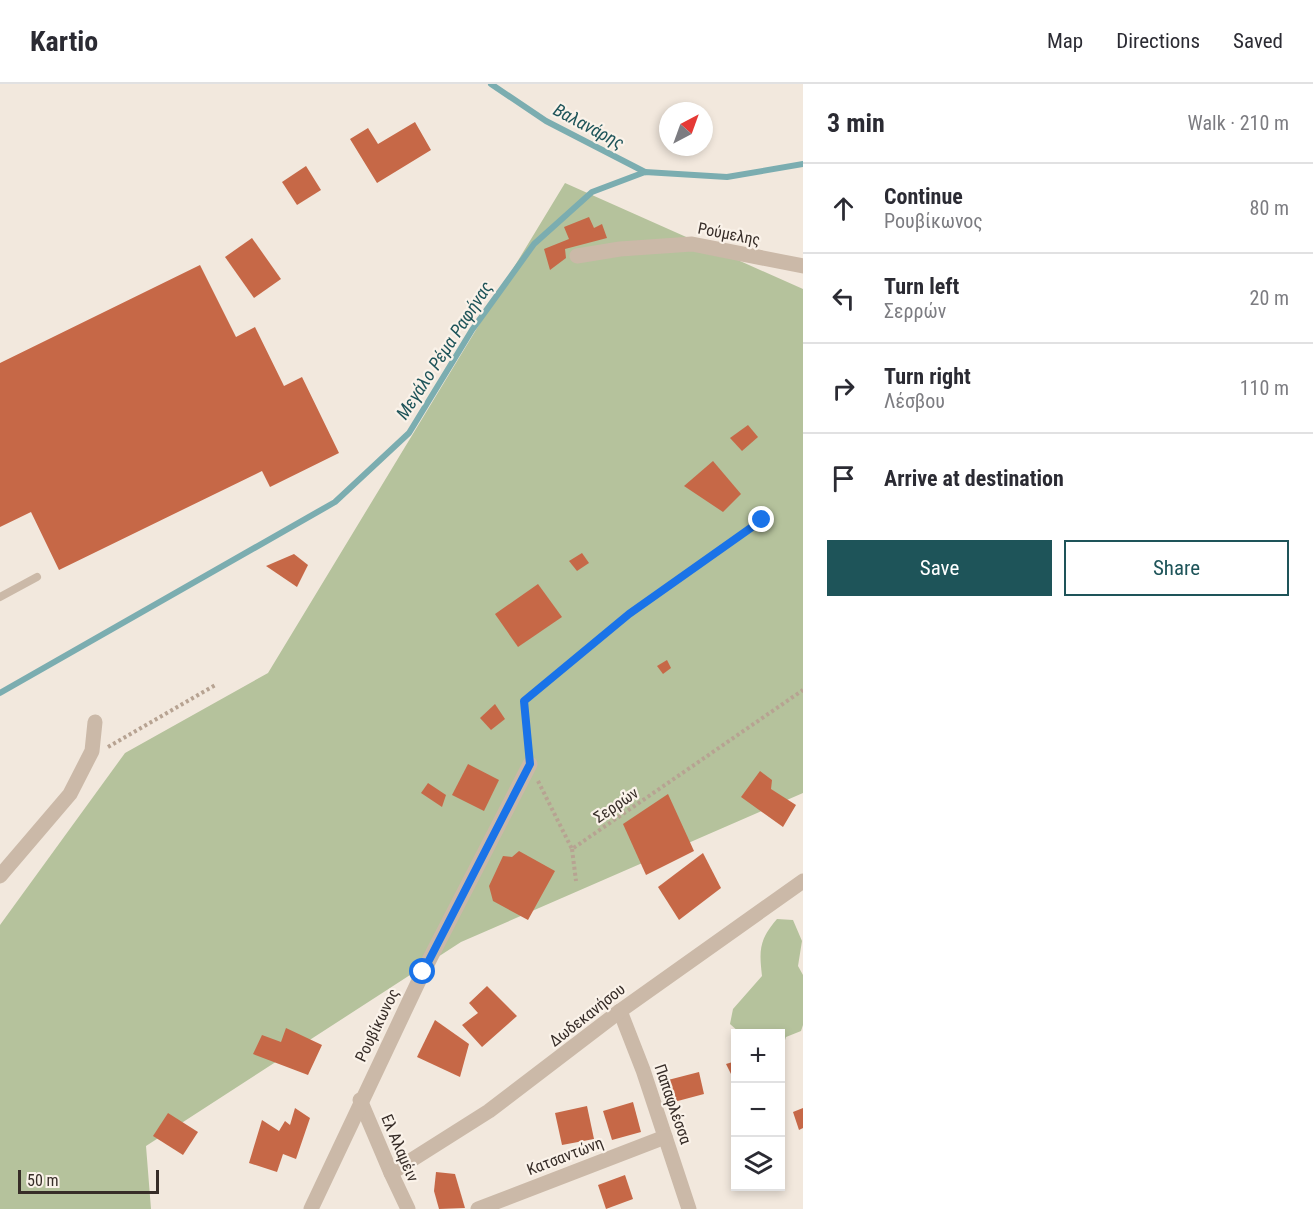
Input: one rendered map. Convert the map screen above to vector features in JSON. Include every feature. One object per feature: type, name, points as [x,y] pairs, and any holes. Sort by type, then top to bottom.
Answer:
[{"type":"street","name":"Ρούμελης","points":[[577,256],[629,248],[692,244],[803,266]]},
{"type":"street","points":[[0,876],[70,794],[92,751],[95,722]]},
{"type":"street","name":"Ρουβίκωνος","points":[[311,1209],[360,1100],[530,764]]},
{"type":"street","name":"Δωδεκανήσου","points":[[391,1173],[489,1111],[620,1011],[803,881]]},
{"type":"street","name":"Παπαφλέσσα","points":[[620,1011],[689,1209]]},
{"type":"street","name":"Ελ Αλαμέιν","points":[[360,1100],[408,1209]]},
{"type":"street","name":"Κατσαντώνη","points":[[478,1209],[665,1137]]},
{"type":"lane","points":[[0,597],[37,577]]},
{"type":"path","points":[[576,881],[572,849],[530,764],[524,701],[629,614],[762,520]]},
{"type":"path","points":[[88,758],[217,684]]},
{"type":"path","name":"Σερρών","points":[[572,849],[803,690]]},
{"type":"green space","points":[[565,183],[803,289],[803,793],[461,942],[146,1146],[151,1209],[0,1209],[0,925],[125,753],[268,673]]},
{"type":"green space","points":[[777,919],[793,920],[802,941],[798,966],[803,975],[803,1025],[801,1031],[786,1037],[785,1040],[785,1029],[736,1029],[730,1024],[733,1009],[762,976],[762,946],[767,933]]},
{"type":"building","points":[[415,122],[431,150],[377,183],[350,139],[368,128],[378,144]]},
{"type":"building","points":[[306,166],[321,190],[297,205],[282,182]]},
{"type":"building","points":[[589,217],[594,228],[602,224],[607,238],[565,249],[566,258],[550,270],[544,249],[569,239],[564,227]]},
{"type":"building","points":[[252,238],[281,279],[254,298],[225,257]]},
{"type":"building","points":[[200,265],[236,337],[255,327],[284,386],[302,377],[339,453],[270,487],[262,471],[59,570],[31,512],[0,527],[0,363]]},
{"type":"building","points":[[748,425],[758,437],[742,451],[730,438]]},
{"type":"building","points":[[713,461],[741,494],[723,512],[684,486]]},
{"type":"building","points":[[582,553],[589,563],[577,571],[569,561]]},
{"type":"building","points":[[294,554],[308,565],[297,587],[266,566]]},
{"type":"building","points":[[538,584],[562,617],[518,647],[495,614]]},
{"type":"building","points":[[667,660],[671,668],[663,674],[657,666]]},
{"type":"building","points":[[495,704],[505,719],[491,730],[480,718]]},
{"type":"building","points":[[468,764],[499,780],[484,811],[452,795]]},
{"type":"building","points":[[760,771],[772,780],[771,789],[796,805],[783,827],[741,797]]},
{"type":"building","points":[[428,783],[446,795],[442,807],[421,793]]},
{"type":"building","points":[[668,794],[694,851],[646,875],[623,824]]},
{"type":"building","points":[[519,851],[555,871],[528,920],[493,901],[489,886],[503,856],[512,857]]},
{"type":"building","points":[[703,853],[721,888],[679,920],[658,887]]},
{"type":"building","points":[[487,986],[517,1016],[482,1047],[462,1025],[478,1013],[469,1003]]},
{"type":"building","points":[[435,1020],[469,1044],[460,1077],[417,1057]]},
{"type":"building","points":[[286,1028],[322,1045],[308,1075],[253,1054],[262,1035],[281,1042]]},
{"type":"building","points":[[731,1062],[731,1074],[726,1064]]},
{"type":"building","points":[[699,1072],[704,1094],[674,1102],[668,1080]]},
{"type":"building","points":[[633,1102],[641,1132],[612,1140],[603,1111]]},
{"type":"building","points":[[587,1106],[594,1139],[562,1145],[555,1113]]},
{"type":"building","points":[[295,1108],[310,1118],[296,1159],[283,1154],[277,1172],[249,1163],[262,1120],[279,1131],[285,1121],[290,1125]]},
{"type":"building","points":[[803,1108],[803,1128],[799,1130],[793,1112]]},
{"type":"building","points":[[168,1113],[198,1132],[183,1155],[153,1136]]},
{"type":"building","points":[[436,1172],[455,1174],[465,1208],[439,1209],[434,1191]]},
{"type":"building","points":[[625,1175],[633,1199],[606,1209],[598,1185]]},
{"type":"waterway","name":"Βαλανάρης","points":[[491,84],[546,121],[645,172]]},
{"type":"waterway","name":"Μεγάλο Ρέμα Ραφήνας","points":[[0,693],[335,502],[409,433],[472,330],[534,244],[592,192],[645,172],[727,177],[803,164]]},
{"type":"route","points":[[423,972],[530,764],[524,701],[629,614],[762,520]]}]
